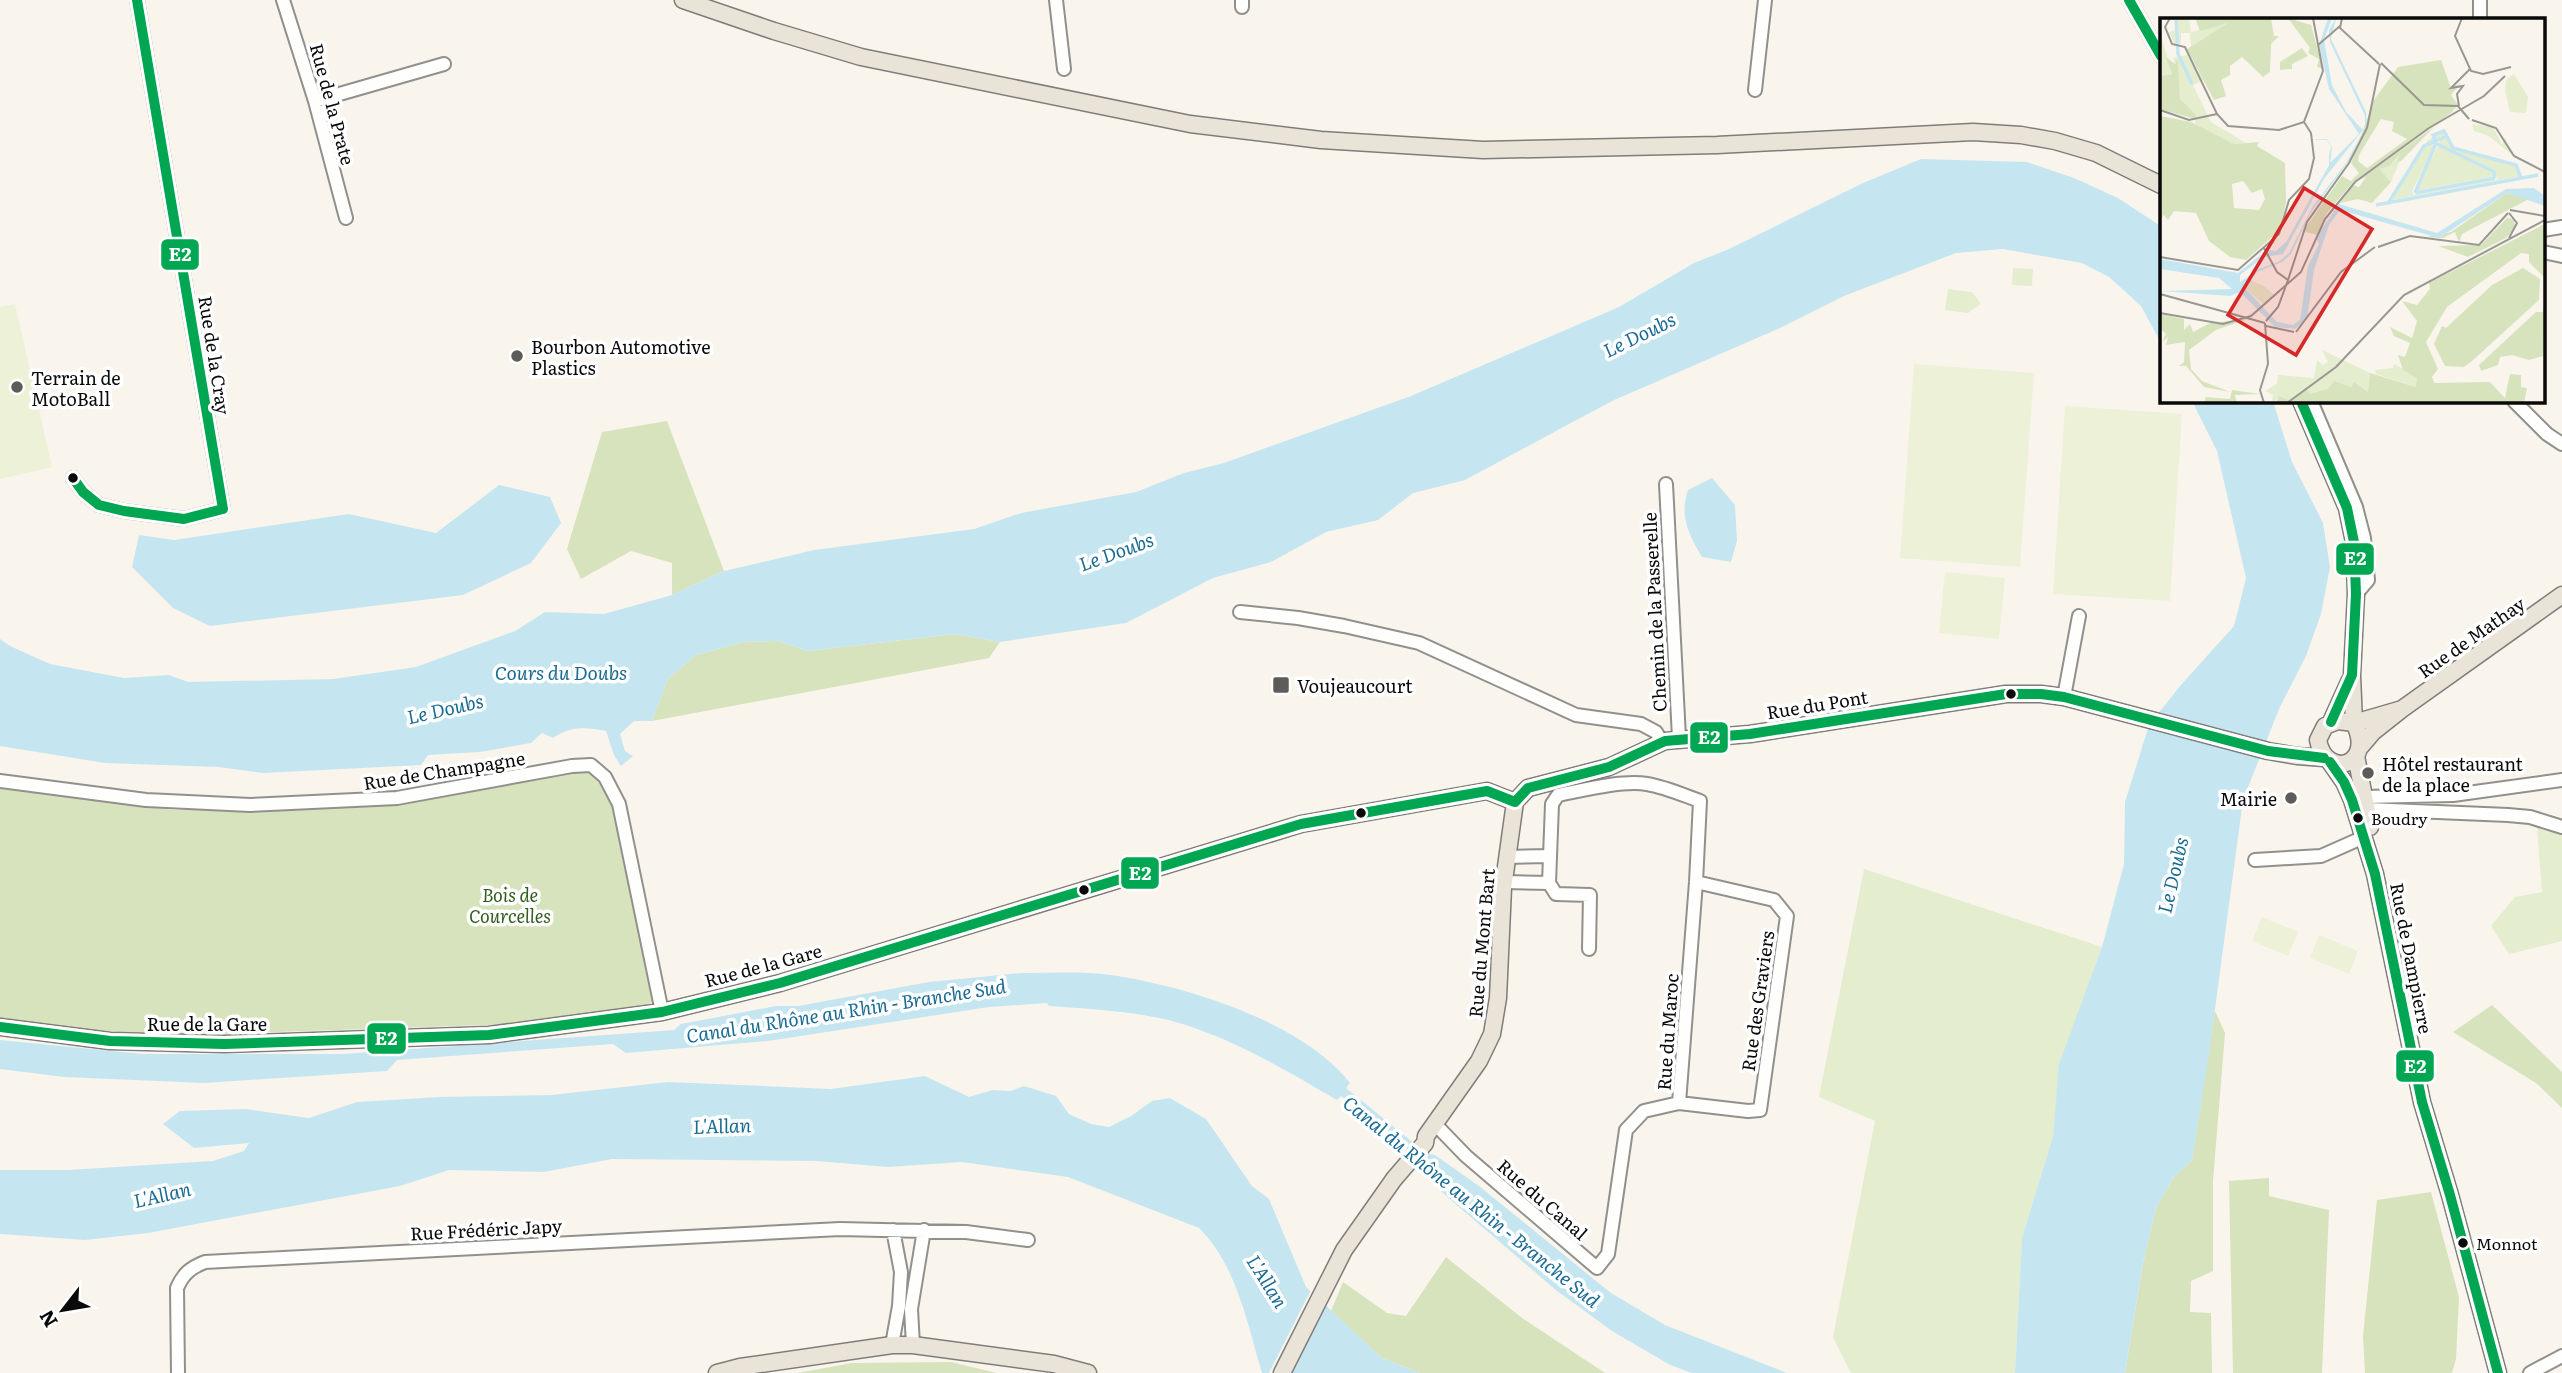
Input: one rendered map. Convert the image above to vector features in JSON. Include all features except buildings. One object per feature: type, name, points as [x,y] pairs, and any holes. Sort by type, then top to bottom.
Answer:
[{"type":"main road","points":[[683,0],[861,57],[1190,124],[1321,140],[1483,150],[1717,145],[1973,132],[2021,135],[2055,141],[2096,153],[2160,184]]},
{"type":"main road","points":[[704,0],[922,70]]},
{"type":"main road","points":[[2138,172],[2160,190]]},
{"type":"main road","points":[[2289,755],[2343,764],[2358,750],[2361,738],[2354,723],[2352,675],[2356,594],[2354,542],[2347,509],[2301,402]]},
{"type":"main road","name":"Rue de Mathay","points":[[2358,750],[2373,732],[2402,709],[2562,595]]},
{"type":"main road","points":[[2352,675],[2358,700],[2375,718]]},
{"type":"main road","points":[[2331,722],[2352,675]]},
{"type":"main road","name":"Rue du Pont","points":[[1515,802],[1528,788],[1609,766],[1662,742],[1679,738],[1750,734],[2006,694],[2064,697],[2137,718],[2289,755]]},
{"type":"main road","name":"Rue de Mathay","points":[[2354,723],[2402,709]]},
{"type":"main road","points":[[2289,755],[2318,740],[2325,726],[2331,722],[2354,723]]},
{"type":"main road","points":[[2318,740],[2327,760]]},
{"type":"main road","name":"Rue de Dampierre","points":[[2358,750],[2375,874],[2422,1102],[2498,1373]]},
{"type":"main road","name":"Rue de Dampierre","points":[[2327,760],[2349,792],[2375,874]]},
{"type":"main road","name":"Rue de la Gare","points":[[0,1027],[110,1041],[224,1044],[489,1035],[662,1012],[780,983],[1301,824],[1488,792],[1515,802]]},
{"type":"main road","name":"Rue du Mont Bart","points":[[1282,1373],[1344,1250],[1394,1179],[1425,1143],[1426,1136],[1479,1061],[1492,1034],[1497,998],[1504,882],[1515,802]]},
{"type":"main road","points":[[717,1373],[740,1367],[892,1345],[914,1345],[1054,1364],[1088,1373]]},
{"type":"street","name":"Rue de la Cray","points":[[73,478],[83,492],[99,505],[124,511],[184,519],[223,509],[137,0]]},
{"type":"street","name":"Rue de la Prate","points":[[284,0],[315,101],[346,218]]},
{"type":"street","points":[[1056,0],[1064,69]]},
{"type":"street","points":[[1755,90],[1765,0]]},
{"type":"street","points":[[2129,0],[2160,54]]},
{"type":"street","points":[[2480,0],[2480,18]]},
{"type":"street","points":[[315,101],[444,64]]},
{"type":"street","points":[[2544,230],[2562,227]]},
{"type":"street","points":[[2544,252],[2562,256]]},
{"type":"street","points":[[2311,402],[2356,507],[2364,538],[2368,580],[2356,594]]},
{"type":"street","points":[[2515,402],[2547,434],[2562,444]]},
{"type":"street","name":"Chemin de la Passerelle","points":[[1666,484],[1679,738]]},
{"type":"street","points":[[1240,612],[1321,622],[1419,643],[1576,715],[1651,728],[1662,742]]},
{"type":"street","points":[[2064,697],[2079,616]]},
{"type":"street","name":"Rue de Champagne","points":[[0,781],[146,800],[250,805],[397,798],[572,766],[591,765],[605,777],[619,804],[662,1012]]},
{"type":"street","points":[[2366,803],[2453,795],[2562,780]]},
{"type":"street","name":"Rue du Maroc","points":[[1550,856],[1552,804],[1558,795],[1635,783],[1662,788],[1700,801],[1679,1103],[1644,1111],[1626,1130],[1608,1254],[1597,1268]]},
{"type":"street","points":[[2366,803],[2530,817],[2562,827]]},
{"type":"street","points":[[2255,860],[2322,856],[2364,837]]},
{"type":"street","points":[[1507,858],[1550,856],[1549,883],[1556,894],[1591,895],[1589,949]]},
{"type":"street","points":[[1504,882],[1549,883]]},
{"type":"street","name":"Rue des Graviers","points":[[1679,1103],[1760,1110],[1787,916],[1774,900],[1696,882]]},
{"type":"street","name":"Rue du Canal","points":[[1435,1124],[1466,1156],[1597,1268]]},
{"type":"street","name":"Rue Frédéric Japy","points":[[178,1373],[177,1288],[191,1267],[205,1262],[840,1229],[966,1232],[1028,1240]]},
{"type":"street","points":[[892,1345],[899,1306],[901,1272],[893,1230]]},
{"type":"street","points":[[914,1345],[911,1309],[925,1230]]},
{"type":"street","points":[[2530,1373],[2562,1356]]},
{"type":"green space","points":[[2013,268],[2033,269],[2032,286],[2012,285]]},
{"type":"green space","points":[[1948,289],[1972,292],[1981,304],[1968,313],[1945,310]]},
{"type":"green space","name":"Terrain de MotoBall","points":[[15,304],[52,467],[0,479],[0,307]]},
{"type":"green space","points":[[1914,364],[2034,373],[2020,567],[1900,558]]},
{"type":"green space","points":[[2065,406],[2182,414],[2170,601],[2053,594]]},
{"type":"green space","points":[[667,421],[724,571],[672,595],[672,563],[631,551],[581,579],[567,549],[602,432]]},
{"type":"green space","points":[[1945,572],[2005,578],[1999,639],[1939,633]]},
{"type":"green space","points":[[955,634],[1000,642],[989,658],[652,721],[668,679],[696,655],[743,642],[778,641],[808,651]]},
{"type":"green space","name":"Bois de Courcelles","points":[[588,768],[600,779],[614,806],[656,999],[646,1006],[518,1024],[161,1036],[0,1021],[0,787],[173,810],[268,809]]},
{"type":"green space","points":[[2537,827],[2562,833],[2562,941],[2509,954],[2491,926],[2515,897],[2542,892]]},
{"type":"green space","points":[[1864,869],[2102,947],[2059,1071],[2053,1136],[2022,1238],[2015,1373],[1851,1373],[1833,1337],[1875,1121],[1819,1097]]},
{"type":"green space","points":[[2262,917],[2298,932],[2288,956],[2252,941]]},
{"type":"green space","points":[[2319,935],[2358,951],[2349,974],[2310,958]]},
{"type":"green space","points":[[2492,1005],[2562,1072],[2562,1108],[2536,1083],[2453,1032]]},
{"type":"green space","points":[[2215,1011],[2225,1033],[2213,1181],[2213,1271],[2191,1281],[2190,1312],[2211,1313],[2212,1373],[2125,1373],[2143,1263],[2156,1208],[2173,1178],[2192,1160]]},
{"type":"green space","points":[[2269,1178],[2269,1196],[2329,1210],[2322,1373],[2233,1373],[2229,1181]]},
{"type":"green space","points":[[2431,1192],[2459,1297],[2456,1359],[2452,1373],[2365,1373],[2363,1336],[2377,1200]]},
{"type":"green space","points":[[1446,1257],[1522,1318],[1605,1373],[1420,1373],[1382,1358],[1331,1311],[1343,1282],[1387,1313],[1406,1316]]},
{"type":"green space","points":[[951,1362],[997,1373],[797,1373],[852,1363]]},
{"type":"water","points":[[1921,159],[2027,162],[2074,178],[2118,198],[2160,226],[2160,341],[2141,306],[2109,277],[2082,263],[2003,249],[1956,253],[1844,296],[1780,328],[1612,401],[1465,480],[1413,493],[1378,520],[1326,532],[1271,562],[1213,578],[1126,623],[1000,642],[955,634],[808,651],[778,641],[743,642],[696,655],[668,679],[652,721],[634,721],[620,734],[625,751],[633,756],[621,766],[614,755],[606,731],[584,728],[572,729],[553,738],[542,733],[531,743],[480,752],[428,755],[421,765],[263,773],[218,767],[105,763],[0,746],[0,639],[50,664],[124,678],[169,675],[188,682],[333,679],[416,667],[515,631],[545,612],[604,614],[672,595],[724,571],[814,550],[974,529],[1021,513],[1136,492],[1184,473],[1224,463],[1411,396],[1619,307],[1694,263],[1729,249],[1863,183]]},
{"type":"water","name":"Le Doubs","points":[[2192,402],[2273,402],[2292,462],[2323,523],[2330,567],[2321,614],[2306,656],[2279,709],[2243,800],[2192,1160],[2173,1178],[2156,1208],[2143,1263],[2125,1373],[2015,1373],[2022,1238],[2053,1136],[2059,1064],[2102,947],[2124,864],[2125,802],[2149,725],[2234,626],[2246,578],[2217,451]]},
{"type":"water","points":[[1712,478],[1735,505],[1737,541],[1731,562],[1702,557],[1685,517],[1688,490]]},
{"type":"water","points":[[499,485],[550,497],[561,523],[531,563],[463,595],[210,626],[173,608],[132,567],[139,535],[174,540],[349,514],[436,533]]},
{"type":"water","name":"Canal du Rhône au Rhin - Branche Sud","points":[[1020,973],[1089,973],[1141,980],[1207,998],[1274,1025],[1329,1061],[1350,1083],[1346,1088],[1426,1153],[1435,1155],[1479,1186],[1611,1293],[1665,1325],[1787,1373],[1692,1373],[1670,1365],[1612,1331],[1557,1291],[1444,1194],[1422,1170],[1421,1159],[1341,1096],[1337,1100],[1257,1055],[1215,1036],[1172,1021],[1142,1015],[1049,1006],[1047,1003],[989,1007],[768,1041],[626,1053],[613,1044],[397,1060],[387,1071],[204,1083],[64,1077],[0,1069],[0,1040],[143,1054],[343,1054],[674,1030],[681,1024],[776,1006],[798,1006],[929,982]]},
{"type":"water","name":"L'Allan","points":[[925,1076],[969,1097],[993,1090],[1010,1091],[1024,1086],[1056,1096],[1069,1114],[1091,1124],[1109,1127],[1152,1101],[1170,1098],[1206,1119],[1252,1186],[1269,1199],[1306,1287],[1382,1358],[1420,1373],[1262,1373],[1232,1277],[1212,1243],[1199,1228],[1068,1177],[962,1162],[888,1167],[817,1161],[612,1159],[544,1172],[449,1170],[400,1186],[148,1233],[85,1240],[0,1234],[0,1170],[68,1170],[213,1161],[244,1151],[249,1143],[194,1148],[163,1124],[180,1111],[246,1109],[309,1118],[357,1102],[551,1095],[668,1082],[831,1089]]},
{"type":"pier","points":[[1312,1288],[1327,1302],[1292,1373],[1269,1373]]},
{"type":"transit line","name":"E2","points":[[137,0],[223,509]]},
{"type":"transit line","name":"E2","points":[[2129,0],[2160,54]]},
{"type":"transit line","name":"E2","points":[[2301,402],[2347,508],[2354,542],[2356,594],[2352,675],[2331,722]]},
{"type":"transit line","name":"E2","points":[[73,478],[83,492],[99,505],[124,511],[184,519],[223,509]]},
{"type":"transit line","name":"E2","points":[[1515,802],[1528,788],[1609,767],[1665,741],[1750,734],[2006,694],[2064,697],[2268,751],[2324,758]]},
{"type":"transit line","name":"E2","points":[[2330,762],[2352,800],[2375,874],[2422,1102],[2498,1373]]},
{"type":"transit line","name":"E2","points":[[0,1027],[110,1041],[224,1044],[489,1035],[662,1012],[780,983],[1301,824],[1487,791],[1515,802]]},
{"type":"place","name":"Bourbon Automotive Plastics","points":[[517,356]]},
{"type":"place","name":"Terrain de MotoBall","points":[[17,387]]},
{"type":"place","name":"Voujeaucourt","points":[[1281,685]]},
{"type":"place","name":"Hôtel restaurant de la place","points":[[2368,773]]},
{"type":"place","name":"Mairie","points":[[2291,798]]},
{"type":"place","name":"Boudry","points":[[2358,818]]},
{"type":"place","name":"Monnot","points":[[2463,1243]]},
{"type":"water label","name":"Cours du Doubs","points":[[561,672]]}]
